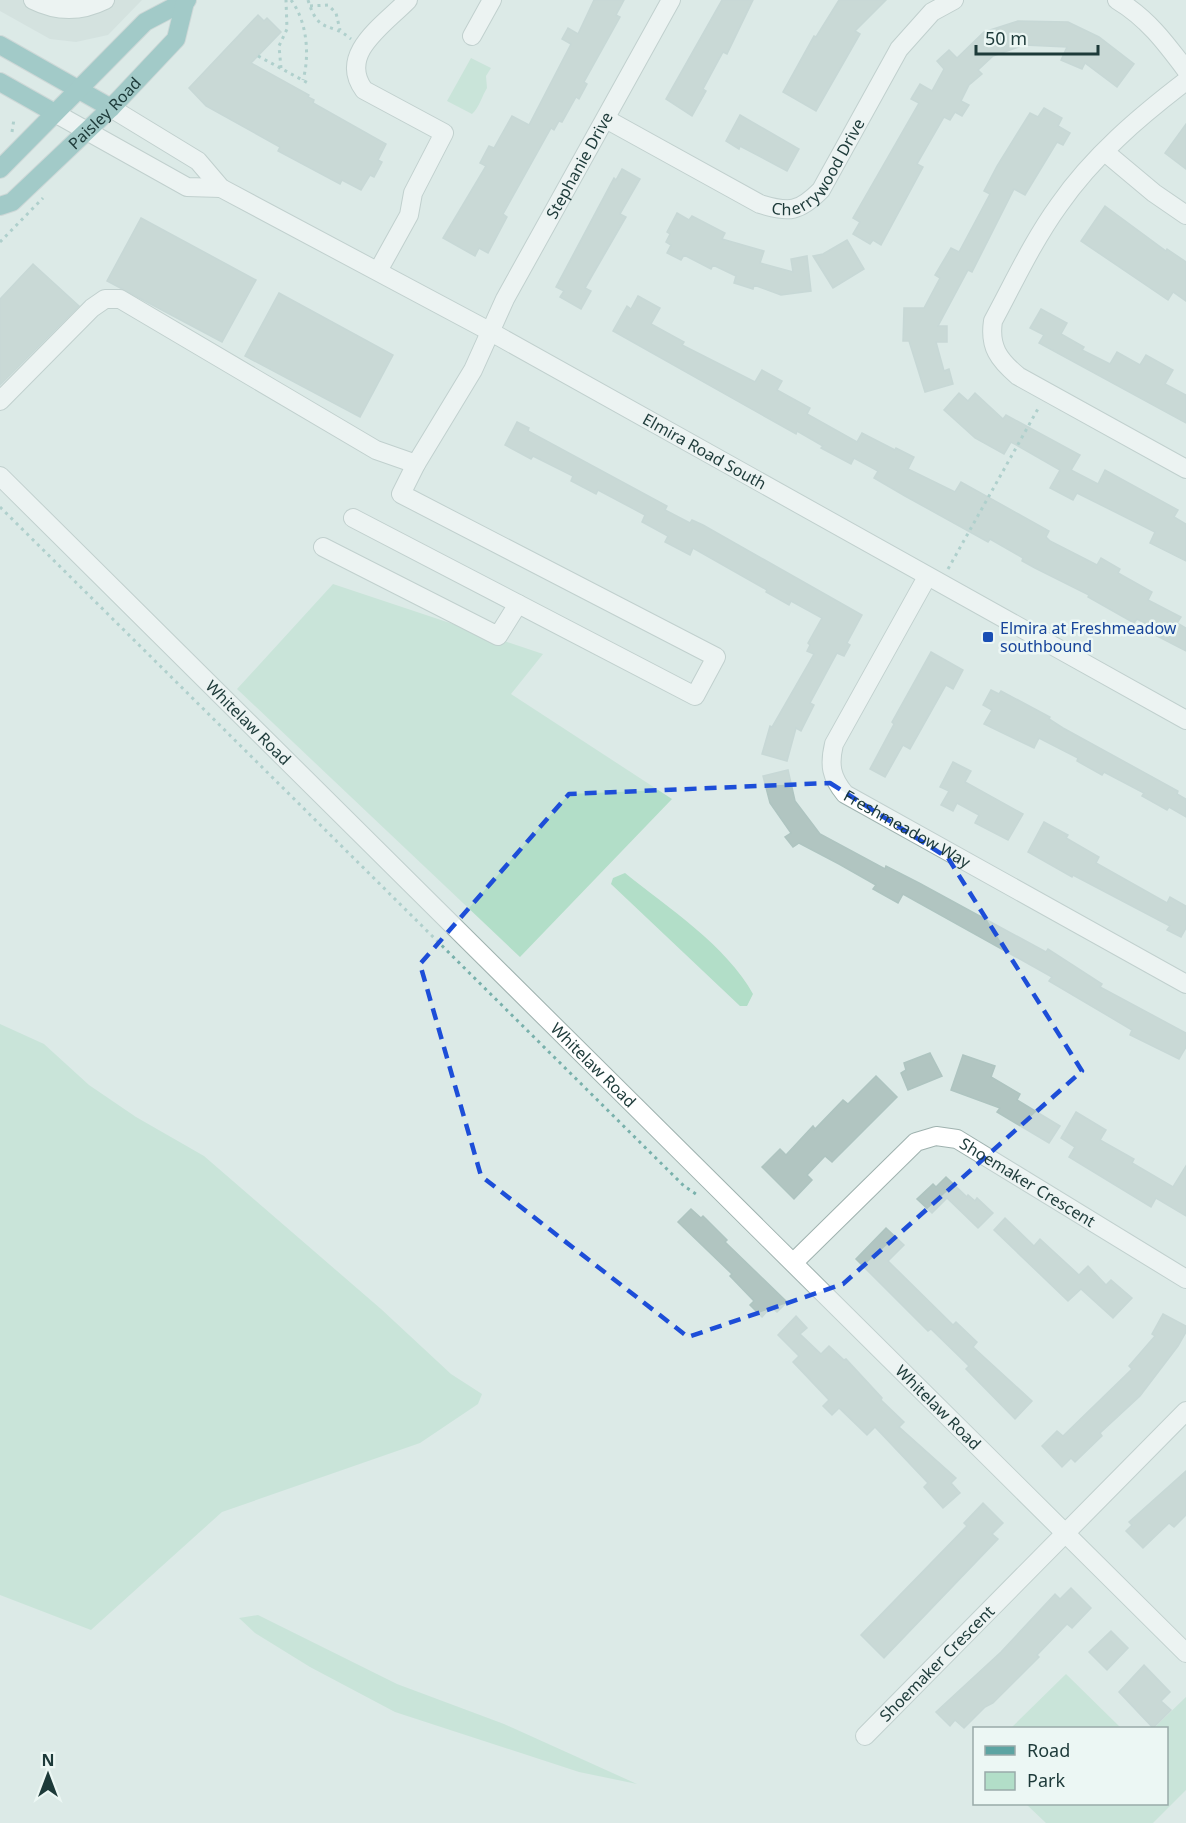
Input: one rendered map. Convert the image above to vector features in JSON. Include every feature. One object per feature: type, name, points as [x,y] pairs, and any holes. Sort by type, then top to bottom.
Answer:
[{"type":"main road","name":"Paisley Road","points":[[0,168],[52,112],[145,22],[186,1]]},
{"type":"main road","name":"Paisley Road","points":[[0,206],[12,202],[86,132],[176,39],[186,1]]},
{"type":"main road","name":"Elmira Road South","points":[[0,45],[111,108]]},
{"type":"main road","name":"Elmira Road South","points":[[0,82],[52,112]]},
{"type":"street","points":[[33,0],[52,10],[95,5],[105,0]]},
{"type":"street","points":[[378,272],[408,215],[413,193],[444,133],[364,90],[359,83],[355,69],[357,54],[361,48],[408,0]]},
{"type":"street","points":[[472,36],[492,0]]},
{"type":"street","name":"Stephanie Drive","points":[[518,604],[695,696],[716,657],[401,494],[416,464],[473,370],[505,299],[671,0]]},
{"type":"street","name":"Cherrywood Drive","points":[[606,119],[760,204],[783,211],[804,206],[821,189],[899,49],[932,12],[954,0]]},
{"type":"street","points":[[1117,0],[1149,24],[1186,70]]},
{"type":"street","points":[[1186,81],[1139,117],[1078,180],[1047,223],[993,321],[993,348],[1001,362],[1018,376],[1186,469]]},
{"type":"street","name":"Elmira Road South","points":[[111,108],[198,161],[221,188],[491,333],[1186,720]]},
{"type":"street","name":"Elmira Road South","points":[[52,112],[187,187],[221,188]]},
{"type":"street","points":[[1105,152],[1154,193],[1186,214]]},
{"type":"street","points":[[0,401],[92,308],[105,299],[120,299],[390,458],[416,464]]},
{"type":"street","name":"Whitelaw Road","points":[[0,476],[711,1179],[1186,1653]]},
{"type":"street","points":[[323,547],[498,636],[518,604],[353,518]]},
{"type":"street","name":"Freshmeadow Way","points":[[934,580],[834,744],[830,763],[835,782],[845,795],[1186,984]]},
{"type":"street","name":"Shoemaker Crescent","points":[[794,1262],[916,1142],[936,1136],[957,1139],[1186,1279]]},
{"type":"street","name":"Shoemaker Crescent","points":[[865,1736],[1186,1411]]},
{"type":"path","points":[[281,68],[279,46],[287,29],[286,0]]},
{"type":"path","points":[[291,0],[303,20],[307,54],[303,80]]},
{"type":"path","points":[[308,0],[313,17],[323,27],[340,30],[361,48]]},
{"type":"path","points":[[310,6],[323,3],[328,5],[336,14],[340,30]]},
{"type":"path","points":[[258,56],[308,83]]},
{"type":"path","points":[[934,580],[1047,392]]},
{"type":"path","points":[[0,507],[684,1186],[696,1194],[711,1179]]},
{"type":"highlighted area","points":[[830,783],[948,858],[1082,1071],[843,1284],[688,1337],[481,1176],[420,964],[569,794]]},
{"type":"shaded area","points":[[0,0],[142,0],[108,35],[76,42],[50,39],[0,11]]},
{"type":"green space","points":[[471,58],[491,68],[486,76],[487,88],[472,114],[447,101]]},
{"type":"green space","points":[[333,584],[543,654],[511,694],[672,799],[520,957],[237,689]]},
{"type":"green space","points":[[625,873],[695,928],[728,960],[742,976],[753,994],[747,1006],[740,1006],[611,884],[613,878]]},
{"type":"green space","points":[[0,1024],[44,1044],[89,1085],[136,1117],[204,1156],[381,1309],[451,1374],[482,1394],[478,1404],[420,1443],[222,1512],[91,1630],[0,1595]]},
{"type":"green space","points":[[258,1615],[397,1684],[504,1724],[637,1784],[579,1772],[395,1712],[310,1667],[255,1633],[239,1618]]},
{"type":"green space","points":[[1066,1674],[1120,1727],[1012,1727]]},
{"type":"green space","points":[[1186,1697],[1186,1790],[1153,1823],[1046,1823],[1027,1805],[1168,1805],[1168,1727],[1155,1727]]},
{"type":"building","points":[[594,0],[624,0],[616,15],[620,17],[584,82],[587,84],[579,99],[576,97],[562,122],[559,121],[554,130],[551,128],[503,214],[507,217],[488,253],[479,248],[475,256],[443,238],[486,166],[480,163],[489,146],[494,148],[512,116],[529,125],[571,44],[562,39],[568,28],[578,34]]},
{"type":"building","points":[[722,0],[753,0],[727,54],[723,52],[703,89],[706,91],[692,116],[666,99]]},
{"type":"building","points":[[839,0],[886,0],[855,31],[860,34],[816,111],[783,92],[814,36],[816,37]]},
{"type":"building","points":[[258,15],[264,21],[267,18],[281,32],[251,63],[309,95],[308,97],[314,100],[313,103],[386,144],[378,160],[382,162],[374,177],[370,175],[361,190],[342,180],[340,184],[278,151],[280,147],[206,106],[189,88]]},
{"type":"building","points":[[1018,21],[1068,22],[1099,37],[1134,64],[1117,87],[1085,63],[1082,69],[1061,60],[1067,47],[1024,45],[993,56],[978,70],[982,74],[969,85],[961,101],[969,105],[962,116],[955,112],[950,120],[944,117],[917,164],[923,167],[881,245],[873,240],[870,244],[853,234],[860,222],[853,218],[919,103],[911,99],[920,84],[932,91],[944,69],[937,61],[949,50],[957,58],[984,32]]},
{"type":"building","points":[[1044,108],[1062,118],[1058,126],[1070,133],[1063,145],[1057,142],[1025,195],[1014,189],[972,272],[968,270],[938,326],[947,326],[947,342],[936,342],[944,371],[949,369],[953,384],[925,392],[909,341],[903,341],[904,308],[924,308],[940,278],[935,275],[951,248],[959,252],[990,194],[984,191],[997,166],[1030,113],[1038,117]]},
{"type":"building","points":[[740,115],[799,149],[787,171],[726,141]]},
{"type":"building","points":[[1186,124],[1186,169],[1165,153]]},
{"type":"building","points":[[622,169],[640,179],[620,214],[626,217],[585,288],[591,291],[581,309],[560,297],[564,291],[556,287],[614,178],[616,180]]},
{"type":"building","points":[[1105,206],[1166,251],[1167,249],[1186,262],[1186,301],[1173,292],[1168,300],[1081,241]]},
{"type":"building","points":[[677,213],[689,220],[692,216],[725,233],[722,239],[764,251],[760,263],[793,272],[791,259],[807,256],[811,291],[781,295],[754,285],[753,289],[734,283],[736,276],[713,265],[711,269],[684,255],[681,260],[667,253],[671,245],[666,242],[670,234],[667,232]]},
{"type":"building","points":[[141,218],[256,280],[222,342],[107,281]]},
{"type":"building","points":[[847,240],[864,269],[833,288],[813,256],[823,254]]},
{"type":"building","points":[[33,264],[79,306],[0,385],[0,299]]},
{"type":"building","points":[[279,293],[393,355],[360,417],[245,356]]},
{"type":"building","points":[[638,296],[660,308],[651,324],[684,342],[682,345],[755,382],[762,370],[782,381],[777,390],[810,408],[807,414],[857,442],[862,433],[895,450],[896,448],[914,457],[908,469],[955,492],[961,482],[1049,531],[1046,537],[1050,541],[1097,565],[1101,558],[1120,569],[1118,573],[1152,592],[1148,600],[1181,617],[1177,623],[1186,628],[1186,651],[1157,636],[1160,631],[1137,619],[1134,623],[1088,597],[1089,595],[1022,561],[1023,558],[990,539],[988,542],[874,478],[878,471],[854,458],[851,464],[821,448],[823,446],[797,431],[796,434],[613,331],[627,306],[631,309]]},
{"type":"building","points":[[1041,309],[1067,323],[1061,334],[1084,347],[1082,350],[1110,364],[1117,352],[1140,365],[1146,355],[1173,370],[1165,384],[1186,395],[1186,423],[1039,343],[1044,335],[1030,328]]},
{"type":"building","points":[[959,393],[968,401],[975,393],[1003,419],[1006,415],[1080,455],[1071,470],[1098,484],[1105,470],[1178,510],[1174,517],[1186,524],[1186,561],[1150,543],[1155,532],[1077,493],[1073,500],[1050,488],[1060,470],[1011,442],[1004,454],[975,438],[944,410]]},
{"type":"building","points":[[517,422],[529,428],[528,431],[667,506],[665,510],[690,523],[692,520],[703,525],[862,615],[847,643],[850,645],[844,656],[837,653],[810,703],[814,705],[801,731],[796,728],[787,761],[762,754],[770,726],[772,727],[814,654],[807,651],[810,645],[808,643],[822,618],[791,601],[789,605],[693,548],[690,555],[665,542],[668,536],[642,522],[645,515],[598,490],[596,494],[571,481],[573,476],[533,456],[531,459],[505,445]]},
{"type":"building","points":[[931,652],[963,670],[953,689],[946,685],[910,749],[903,745],[885,777],[870,769],[894,724],[892,722]]},
{"type":"building","points":[[991,690],[999,694],[1001,691],[1050,717],[1049,719],[1063,728],[1178,791],[1177,794],[1186,799],[1186,817],[1169,807],[1167,810],[1142,796],[1144,793],[1104,772],[1102,775],[1077,761],[1078,758],[1039,738],[1034,748],[984,724],[992,710],[983,705]]},
{"type":"building","points":[[953,762],[971,771],[965,782],[1023,814],[1008,840],[975,823],[979,815],[957,803],[953,811],[941,805],[949,791],[940,787]]},
{"type":"building","points":[[788,770],[795,801],[820,834],[885,869],[886,866],[919,883],[1046,952],[1048,949],[1102,984],[1100,987],[1186,1033],[1186,1047],[1179,1059],[1130,1035],[1132,1030],[1049,981],[1052,977],[903,894],[898,903],[873,889],[876,885],[839,864],[799,843],[793,847],[785,837],[791,833],[770,803],[763,776]]},
{"type":"building","points":[[1044,822],[1068,835],[1066,838],[1099,857],[1096,863],[1167,903],[1170,897],[1186,906],[1186,928],[1181,937],[1167,930],[1170,926],[1073,875],[1072,877],[1028,852]]},
{"type":"building","points":[[930,1053],[942,1076],[908,1090],[901,1073],[906,1070],[904,1063]]},
{"type":"building","points":[[963,1055],[995,1066],[991,1077],[1020,1094],[1017,1100],[1060,1126],[1049,1143],[997,1112],[1000,1108],[951,1090]]},
{"type":"building","points":[[876,1076],[897,1097],[832,1162],[825,1156],[807,1175],[812,1180],[794,1199],[762,1167],[780,1149],[786,1155],[813,1126],[815,1129],[843,1100],[848,1104]]},
{"type":"building","points":[[1076,1112],[1106,1130],[1100,1140],[1134,1159],[1132,1163],[1173,1187],[1186,1166],[1186,1216],[1156,1198],[1151,1207],[1069,1157],[1075,1147],[1061,1138]]},
{"type":"building","points":[[946,1177],[967,1197],[968,1195],[975,1201],[977,1198],[993,1213],[978,1228],[947,1198],[932,1213],[917,1199],[933,1184],[936,1187]]},
{"type":"building","points":[[691,1209],[701,1218],[703,1216],[727,1240],[725,1242],[787,1302],[777,1312],[771,1307],[762,1317],[750,1305],[754,1301],[730,1276],[732,1274],[678,1222]]},
{"type":"building","points":[[1005,1218],[1034,1246],[1040,1239],[1079,1275],[1088,1266],[1106,1285],[1111,1280],[1132,1298],[1113,1318],[1081,1289],[1068,1301],[994,1230]]},
{"type":"building","points":[[886,1228],[904,1245],[888,1261],[953,1325],[956,1322],[977,1342],[973,1347],[1032,1401],[1015,1419],[966,1369],[969,1366],[931,1329],[928,1331],[856,1259]]},
{"type":"building","points":[[1163,1314],[1186,1326],[1186,1332],[1178,1346],[1140,1396],[1100,1433],[1102,1436],[1075,1462],[1071,1458],[1062,1467],[1042,1446],[1057,1431],[1063,1436],[1132,1369],[1129,1366],[1155,1336],[1152,1334]]},
{"type":"building","points":[[796,1316],[807,1328],[800,1334],[821,1354],[829,1346],[844,1360],[846,1359],[882,1398],[881,1400],[904,1422],[899,1427],[956,1478],[951,1483],[960,1493],[943,1508],[924,1487],[928,1483],[875,1427],[867,1435],[839,1408],[832,1415],[823,1406],[829,1400],[793,1362],[799,1356],[778,1335]]},
{"type":"building","points":[[1186,1471],[1186,1515],[1174,1527],[1169,1523],[1143,1548],[1126,1531],[1132,1525],[1129,1522]]},
{"type":"building","points":[[983,1503],[1003,1523],[992,1534],[998,1539],[884,1658],[861,1635],[967,1526],[964,1523]]},
{"type":"building","points":[[1071,1588],[1091,1608],[1072,1628],[1067,1624],[1037,1655],[1039,1657],[964,1728],[955,1720],[950,1726],[936,1712],[1001,1652],[1055,1594],[1060,1599]]},
{"type":"building","points":[[1111,1631],[1128,1648],[1107,1670],[1089,1652]]},
{"type":"building","points":[[1144,1665],[1170,1692],[1161,1701],[1171,1710],[1152,1727],[1119,1692]]},
{"type":"place","name":"Elmira at Freshmeadow southbound","points":[[988,637]]}]
